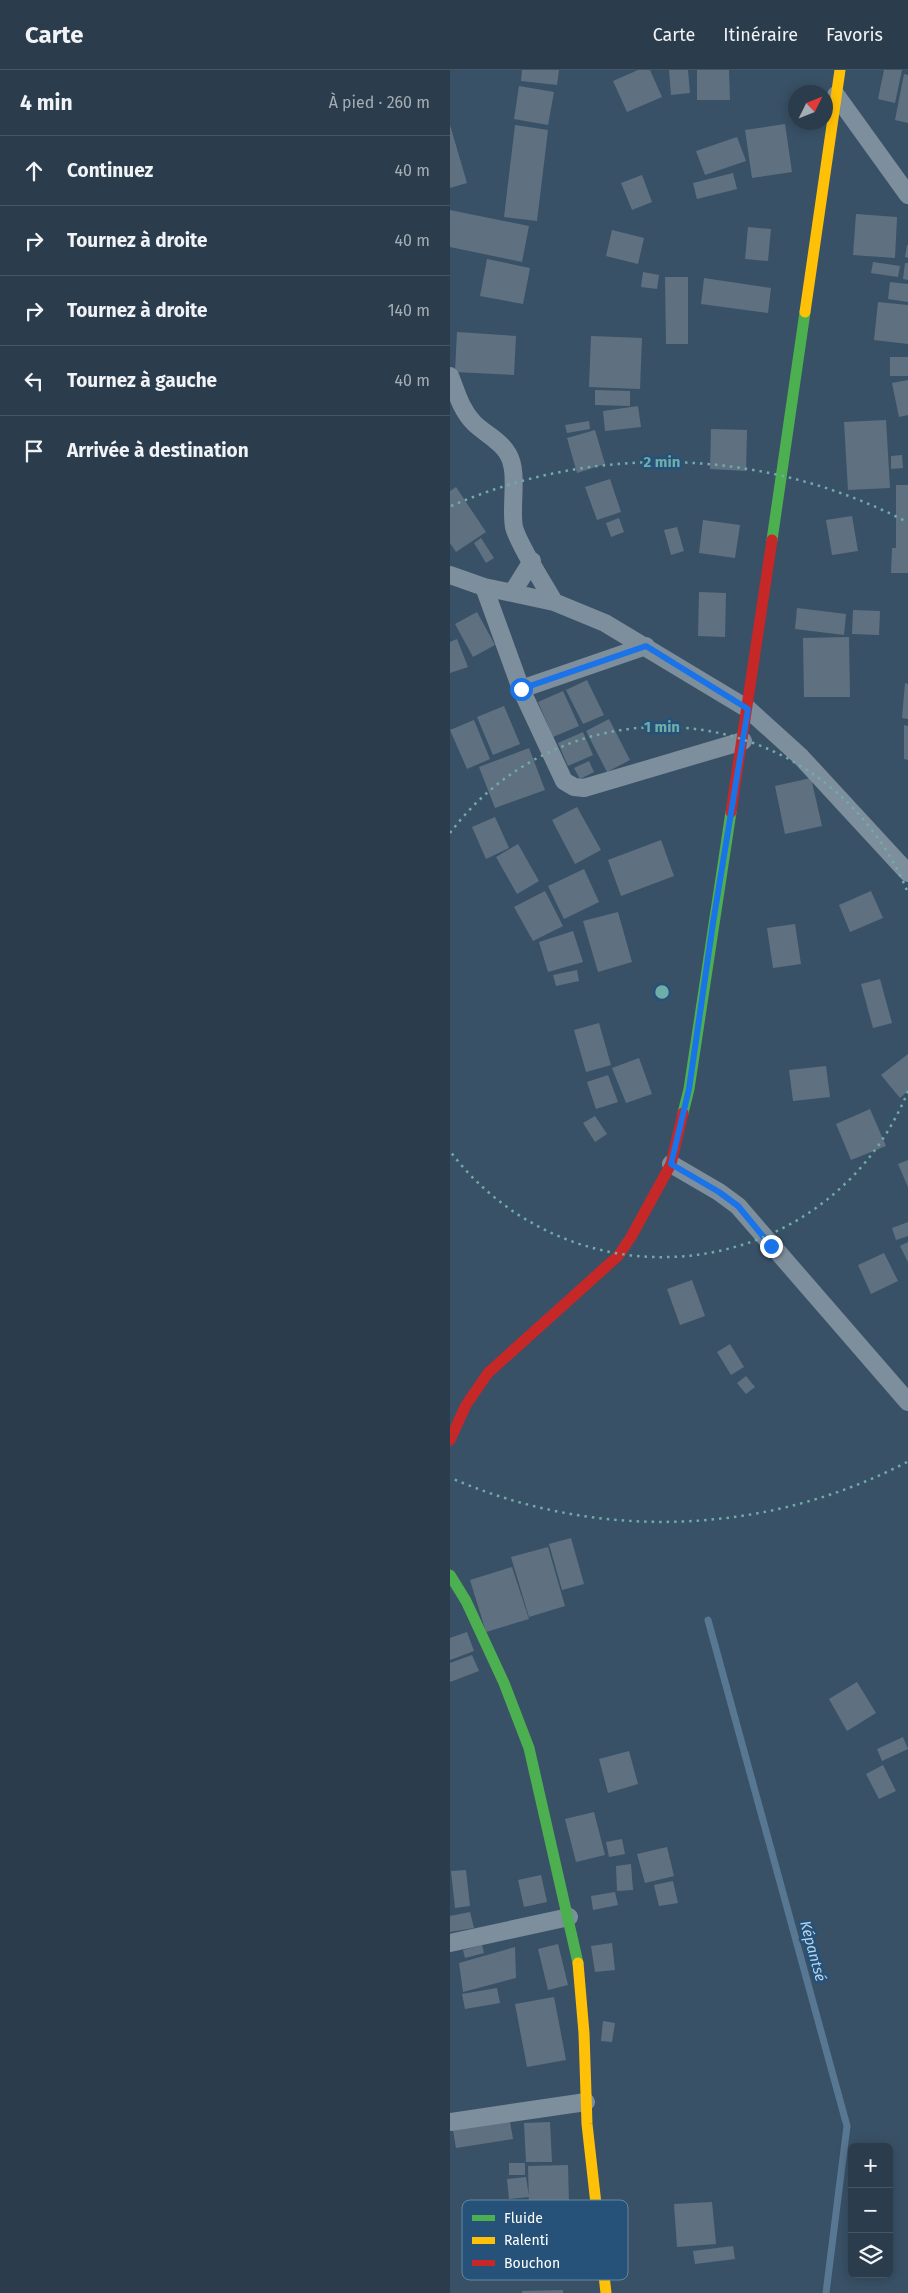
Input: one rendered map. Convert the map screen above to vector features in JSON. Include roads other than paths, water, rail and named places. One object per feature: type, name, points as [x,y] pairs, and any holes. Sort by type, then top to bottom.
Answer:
[{"type":"main road","points":[[450,1440],[473,1391],[488,1373],[618,1256],[632,1237],[671,1164],[689,1089],[713,923],[748,709],[840,70]]},
{"type":"main road","points":[[450,1575],[466,1601],[504,1682],[529,1748],[569,1917],[578,1958],[584,2033],[586,2102],[596,2200]]},
{"type":"main road","points":[[605,2280],[606,2293]]},
{"type":"street","points":[[836,95],[908,195]]},
{"type":"street","points":[[450,376],[463,410],[474,424],[502,446],[509,456],[513,470],[512,512],[515,530],[554,602]]},
{"type":"street","points":[[512,593],[532,561]]},
{"type":"street","points":[[450,575],[484,587],[554,602],[605,623],[748,709],[801,757],[908,873]]},
{"type":"street","points":[[484,587],[521,689],[564,781],[574,787],[584,788],[743,741]]},
{"type":"street","points":[[521,689],[646,646]]},
{"type":"street","points":[[671,1164],[719,1192],[738,1206],[908,1402]]},
{"type":"street","points":[[450,1943],[569,1917]]},
{"type":"street","points":[[450,2122],[586,2102]]},
{"type":"waterway","name":"Képantsé","points":[[708,1620],[847,2126],[826,2293]]}]
